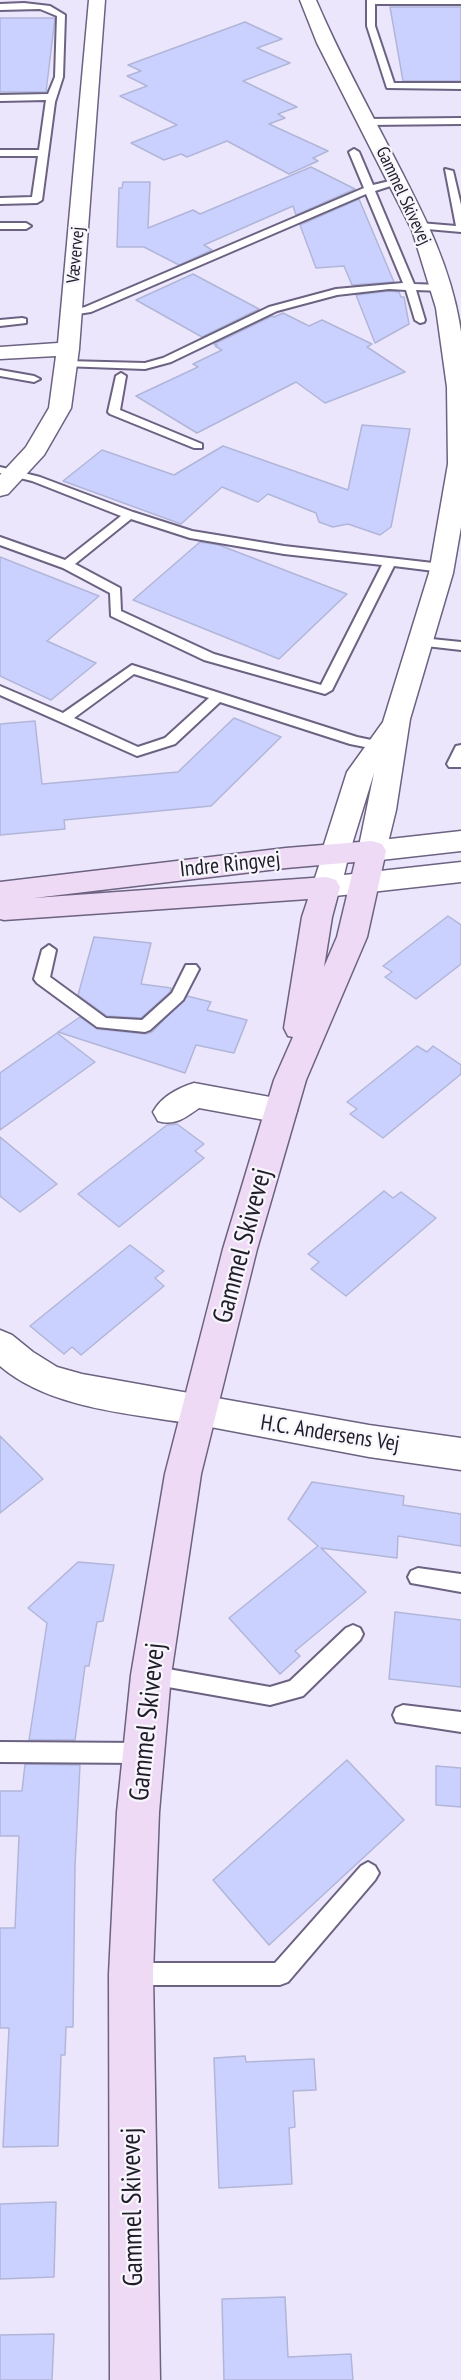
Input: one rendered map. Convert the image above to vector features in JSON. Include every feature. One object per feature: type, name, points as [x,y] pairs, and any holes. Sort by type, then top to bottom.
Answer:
[{"type":"main road","name":"Indre Ringvej","points":[[0,892],[372,850]]},
{"type":"main road","name":"Gammel Skivevej","points":[[135,2380],[131,1974],[138,1812],[151,1676],[183,1474],[240,1249],[286,1095],[352,937],[372,850]]},
{"type":"main road","name":"Indre Ringvej","points":[[0,910],[253,894],[326,886]]},
{"type":"main road","name":"Gammel Skivevej","points":[[286,1095],[317,917],[326,886]]},
{"type":"street","name":"Vævervej","points":[[0,489],[8,472],[36,450],[60,408],[71,312],[97,0]]},
{"type":"street","name":"Gammel Skivevej","points":[[308,0],[326,43],[420,226],[456,338],[460,387],[460,464],[442,567],[422,642],[397,719],[385,747],[382,810],[372,850]]},
{"type":"street","points":[[0,353],[67,356]]},
{"type":"street","name":"Gammel Skivevej","points":[[326,886],[361,772],[385,747]]},
{"type":"street","name":"Indre Ringvej","points":[[372,850],[461,841]]},
{"type":"street","name":"Indre Ringvej","points":[[326,886],[461,872]]},
{"type":"street","points":[[169,1112],[194,1095],[286,1095]]},
{"type":"street","name":"H.C. Andersens Vej","points":[[7,1363],[46,1379],[82,1389],[358,1439],[461,1454]]},
{"type":"lane","points":[[461,1],[371,1],[371,26],[390,86],[461,86]]},
{"type":"lane","points":[[0,7],[33,5],[53,8],[61,15],[59,77],[51,97],[37,200],[0,201]]},
{"type":"lane","points":[[0,98],[51,97]]},
{"type":"lane","points":[[368,122],[461,121]]},
{"type":"lane","points":[[354,152],[410,287],[420,320]]},
{"type":"lane","points":[[0,153],[43,153]]},
{"type":"lane","points":[[420,226],[461,227],[448,171]]},
{"type":"lane","points":[[71,312],[87,310],[369,189],[398,182]]},
{"type":"lane","points":[[0,226],[26,226]]},
{"type":"lane","points":[[67,356],[146,366],[166,360],[273,309],[336,292],[389,286],[441,288]]},
{"type":"lane","points":[[0,323],[22,321]]},
{"type":"lane","points":[[0,373],[34,378]]},
{"type":"lane","points":[[121,376],[114,412],[198,446]]},
{"type":"lane","points":[[8,472],[36,479],[129,515],[190,534],[284,550],[442,567]]},
{"type":"lane","points":[[67,565],[129,515]]},
{"type":"lane","points":[[0,540],[67,565],[116,591],[115,614],[209,657],[325,690],[390,562]]},
{"type":"lane","points":[[422,642],[461,646]]},
{"type":"lane","points":[[64,719],[132,669],[355,741],[385,747]]},
{"type":"lane","points":[[0,690],[137,752],[170,741],[218,697]]},
{"type":"lane","points":[[461,749],[454,764],[461,763]]},
{"type":"lane","points":[[49,950],[42,979],[102,1023],[145,1026],[178,996],[191,969]]},
{"type":"lane","points":[[418,1577],[461,1583]]},
{"type":"lane","points":[[151,1676],[270,1696],[296,1689],[353,1634]]},
{"type":"lane","points":[[403,1715],[461,1722]]},
{"type":"lane","points":[[0,1752],[144,1753]]},
{"type":"lane","points":[[131,1974],[280,1974],[368,1873]]},
{"type":"building","points":[[390,7],[461,7],[461,81],[403,81]]},
{"type":"building","points":[[0,18],[55,18],[46,92],[0,92]]},
{"type":"building","points":[[245,22],[282,39],[257,48],[290,63],[243,81],[297,107],[278,114],[285,118],[269,124],[328,151],[313,158],[318,161],[289,174],[227,141],[187,157],[181,154],[164,160],[131,143],[177,125],[120,96],[147,86],[127,76],[141,71],[128,65]]},
{"type":"building","points":[[311,167],[355,189],[296,215],[293,206],[204,245],[212,250],[179,265],[144,247],[117,247],[119,188],[122,188],[123,182],[150,182],[148,228],[193,210],[200,214]]},
{"type":"building","points":[[359,199],[394,282],[352,285],[344,266],[316,268],[300,225]]},
{"type":"building","points":[[193,274],[259,309],[202,337],[136,300]]},
{"type":"building","points":[[399,292],[401,297],[404,297],[409,324],[375,343],[356,295]]},
{"type":"building","points":[[283,313],[309,326],[322,320],[372,344],[367,347],[405,372],[325,403],[296,382],[197,433],[136,396],[198,367],[193,364],[222,350],[214,344]]},
{"type":"building","points":[[362,425],[410,429],[391,527],[380,535],[348,524],[333,527],[319,522],[316,513],[268,494],[258,502],[222,487],[181,524],[63,481],[102,450],[174,475],[223,446],[348,490]]},
{"type":"building","points":[[200,542],[219,545],[347,594],[279,659],[133,600]]},
{"type":"building","points":[[0,557],[99,596],[47,641],[96,663],[51,700],[0,676]]},
{"type":"building","points":[[234,718],[281,737],[211,806],[64,820],[65,829],[0,835],[0,724],[35,721],[42,784],[178,772]]},
{"type":"building","points":[[448,916],[461,925],[461,964],[416,999],[385,977],[392,972],[383,966]]},
{"type":"building","points":[[94,937],[151,943],[141,984],[171,988],[170,992],[141,1018],[107,1016],[78,995]]},
{"type":"building","points":[[187,996],[211,1002],[207,1010],[247,1020],[234,1053],[196,1045],[185,1073],[58,1032],[80,1017],[97,1029],[146,1034],[152,1032]]},
{"type":"building","points":[[57,1033],[95,1062],[0,1130],[0,1073]]},
{"type":"building","points":[[417,1046],[427,1052],[433,1046],[461,1065],[461,1074],[383,1138],[350,1114],[357,1109],[347,1102]]},
{"type":"building","points":[[177,1124],[204,1144],[195,1151],[204,1158],[119,1227],[78,1194],[167,1125]]},
{"type":"building","points":[[0,1137],[57,1184],[20,1212],[0,1196]]},
{"type":"building","points":[[384,1191],[393,1198],[401,1192],[436,1218],[346,1296],[311,1269],[319,1262],[308,1254]]},
{"type":"building","points":[[130,1245],[164,1271],[155,1278],[164,1286],[81,1355],[72,1347],[64,1354],[30,1326]]},
{"type":"building","points":[[0,1436],[43,1479],[0,1513]]},
{"type":"building","points":[[312,1482],[404,1496],[403,1505],[461,1514],[461,1546],[398,1536],[397,1558],[321,1548],[366,1592],[295,1651],[300,1656],[280,1674],[229,1618],[318,1546],[288,1519]]},
{"type":"building","points":[[78,1562],[114,1565],[103,1621],[97,1622],[89,1666],[85,1666],[75,1740],[29,1740],[47,1623],[28,1608]]},
{"type":"building","points":[[395,1612],[461,1620],[461,1687],[389,1679]]},
{"type":"building","points":[[347,1760],[404,1820],[269,1945],[213,1880]]},
{"type":"building","points":[[25,1764],[80,1765],[75,1866],[73,2027],[66,2027],[65,2055],[61,2055],[58,2146],[3,2147],[9,2028],[0,2028],[0,1928],[15,1928],[19,1836],[0,1836],[0,1791],[22,1791]]},
{"type":"building","points":[[436,1766],[461,1768],[461,1807],[436,1805]]},
{"type":"building","points":[[245,2056],[246,2062],[314,2059],[316,2090],[293,2091],[295,2127],[289,2128],[292,2184],[219,2188],[214,2058]]},
{"type":"building","points":[[56,2202],[54,2277],[0,2279],[0,2204]]},
{"type":"building","points":[[285,2297],[288,2357],[351,2354],[353,2380],[224,2380],[222,2299]]},
{"type":"building","points":[[54,2334],[52,2380],[0,2380],[0,2335]]}]
